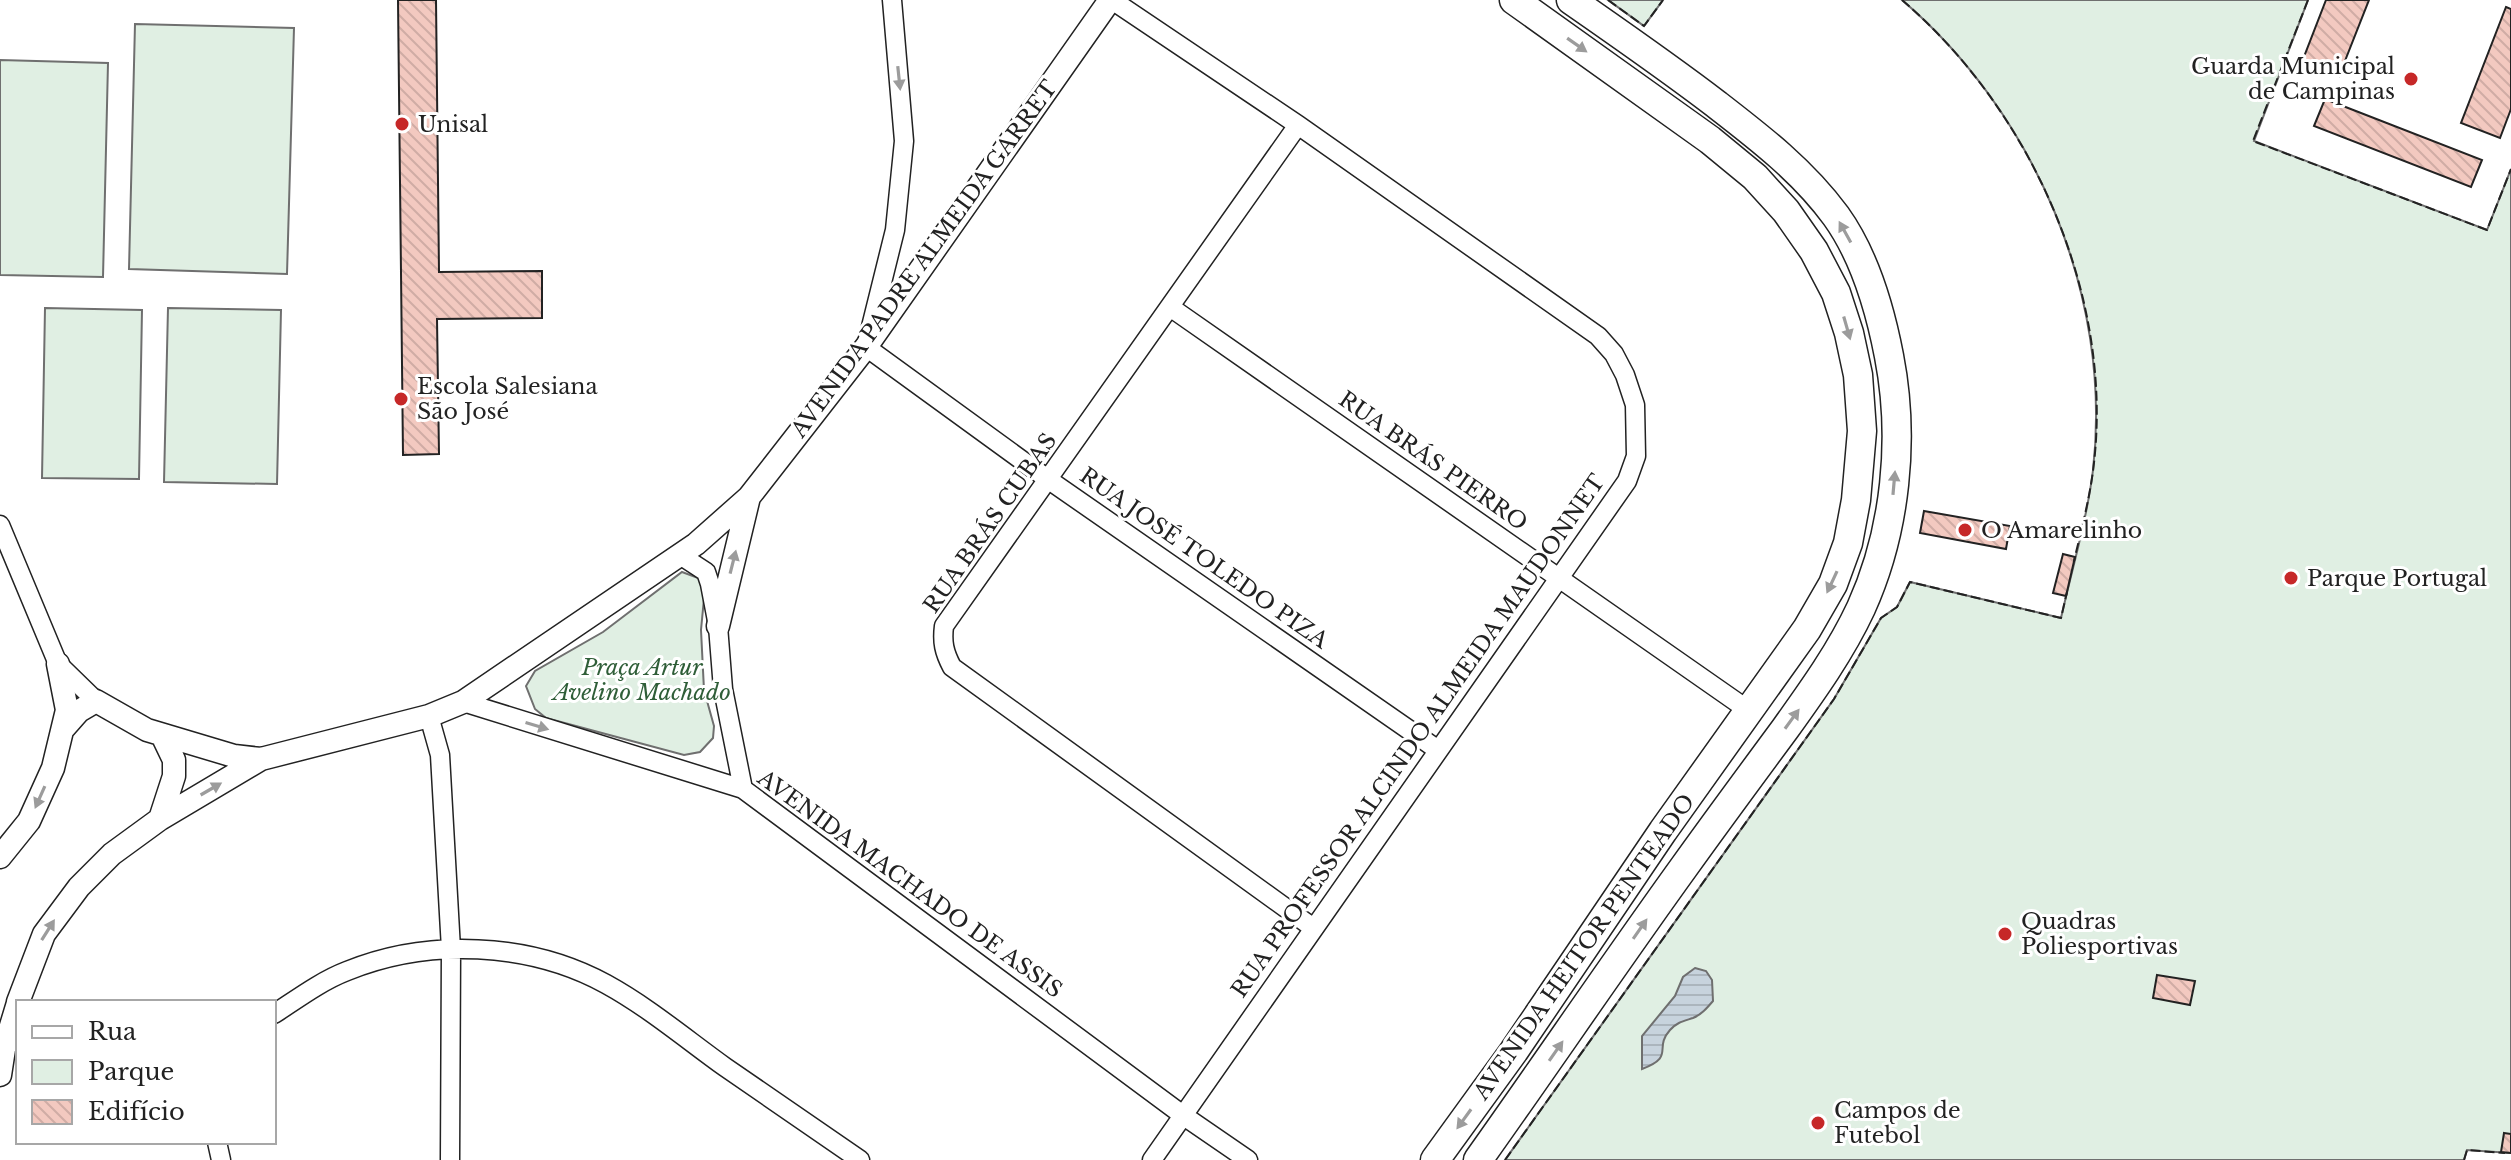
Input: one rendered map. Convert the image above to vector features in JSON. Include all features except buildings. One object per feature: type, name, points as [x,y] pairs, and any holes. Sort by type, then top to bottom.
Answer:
[{"type":"main road","name":"AVENIDA HEITOR PENTEADO","points":[[1435,1160],[1807,629],[1833,584],[1848,543],[1856,500],[1862,431],[1858,375],[1836,293],[1814,251],[1786,211],[1755,177],[1710,140],[1514,0]]},
{"type":"main road","name":"AVENIDA HEITOR PENTEADO","points":[[1478,1160],[1843,643],[1862,605],[1877,563],[1894,495],[1897,437],[1894,383],[1885,335],[1858,257],[1838,219],[1792,165],[1692,85],[1571,0]]},
{"type":"street","points":[[866,347],[895,230],[904,141],[892,0]]},
{"type":"street","name":"AVENIDA PADRE ALMEIDA GARRET","points":[[58,664],[96,701],[147,730],[234,756],[261,759],[429,716],[463,702],[680,555],[749,497],[866,347],[1111,0]]},
{"type":"street","name":"RUA PROFESSOR ALCINDO ALMEIDA MAUDONNET","points":[[1111,0],[1298,125],[1598,336],[1614,354],[1635,405],[1636,456],[1627,481],[1312,927],[1152,1160]]},
{"type":"street","name":"RUA BRÁS CUBAS","points":[[1298,125],[944,626],[942,642],[952,667],[1312,927]]},
{"type":"street","name":"RUA BRÁS PIERRO","points":[[1170,307],[1560,578],[1740,722]]},
{"type":"street","name":"RUA JOSÉ TOLEDO PIZA","points":[[866,347],[1049,480],[1438,750]]},
{"type":"street","points":[[718,626],[749,497]]},
{"type":"street","points":[[0,525],[58,664],[67,710],[53,768],[29,821],[0,857]]},
{"type":"street","points":[[680,555],[706,572],[718,626],[720,668],[743,789]]},
{"type":"street","points":[[64,728],[79,711],[96,701]]},
{"type":"street","name":"AVENIDA MACHADO DE ASSIS","points":[[463,702],[743,789],[1184,1116],[1248,1160]]},
{"type":"street","points":[[429,716],[440,755],[451,949],[450,1160]]},
{"type":"street","points":[[160,819],[174,776],[174,760],[162,735]]},
{"type":"street","points":[[19,1000],[44,934],[79,887],[112,854],[160,819],[261,759]]},
{"type":"street","points":[[276,1013],[346,971],[399,955],[451,949],[508,952],[551,961],[606,984],[647,1009],[860,1160]]},
{"type":"street","points":[[0,1075],[16,1010]]},
{"type":"green space","points":[[1608,0],[1663,0],[1644,26]]},
{"type":"green space","name":"Parque Portugal","points":[[1902,0],[2308,0],[2254,141],[2487,230],[2511,169],[2511,1153],[2467,1150],[2464,1160],[1505,1160],[1834,699],[1881,618],[1897,607],[1910,582],[2061,618],[2093,470],[2096,404],[2090,339],[2076,274],[2054,212],[2026,152],[1990,96],[1949,45]]},
{"type":"green space","points":[[135,24],[294,28],[287,274],[129,269]]},
{"type":"green space","points":[[0,60],[108,63],[103,277],[0,275]]},
{"type":"green space","points":[[45,308],[142,310],[139,479],[42,478]]},
{"type":"green space","points":[[168,308],[281,310],[277,484],[164,482]]},
{"type":"green space","name":"Praça Artur Avelino Machado","points":[[682,572],[701,579],[705,588],[701,630],[704,690],[714,726],[713,738],[700,752],[684,755],[546,718],[535,709],[526,686],[535,671],[603,632]]},
{"type":"shaded area","points":[[1695,968],[1706,971],[1712,980],[1713,1001],[1699,1015],[1673,1027],[1665,1037],[1661,1056],[1642,1069],[1642,1036],[1675,996],[1683,977]]},
{"type":"fence","points":[[1608,0],[1644,26],[1663,0]]},
{"type":"fence","points":[[1902,0],[1948,45],[1990,96],[2026,152],[2055,213],[2077,276],[2091,340],[2097,406],[2093,471],[2074,561]]},
{"type":"fence","points":[[2308,0],[2253,141],[2487,230],[2511,169]]},
{"type":"fence","points":[[1505,1160],[1834,699],[1881,618],[1897,607],[1910,582],[2061,618],[2067,592]]},
{"type":"fence","points":[[2464,1160],[2467,1150],[2505,1153]]},
{"type":"place","name":"Guarda Municipal de Campinas","points":[[2411,79]]},
{"type":"place","name":"Unisal","points":[[402,124]]},
{"type":"place","name":"Escola Salesiana São José","points":[[401,399]]},
{"type":"place","name":"O Amarelinho","points":[[1965,530]]},
{"type":"place","name":"Parque Portugal","points":[[2291,578]]},
{"type":"place","name":"Quadras Poliesportivas","points":[[2005,934]]},
{"type":"place","name":"Campos de Futebol","points":[[1818,1123]]}]
